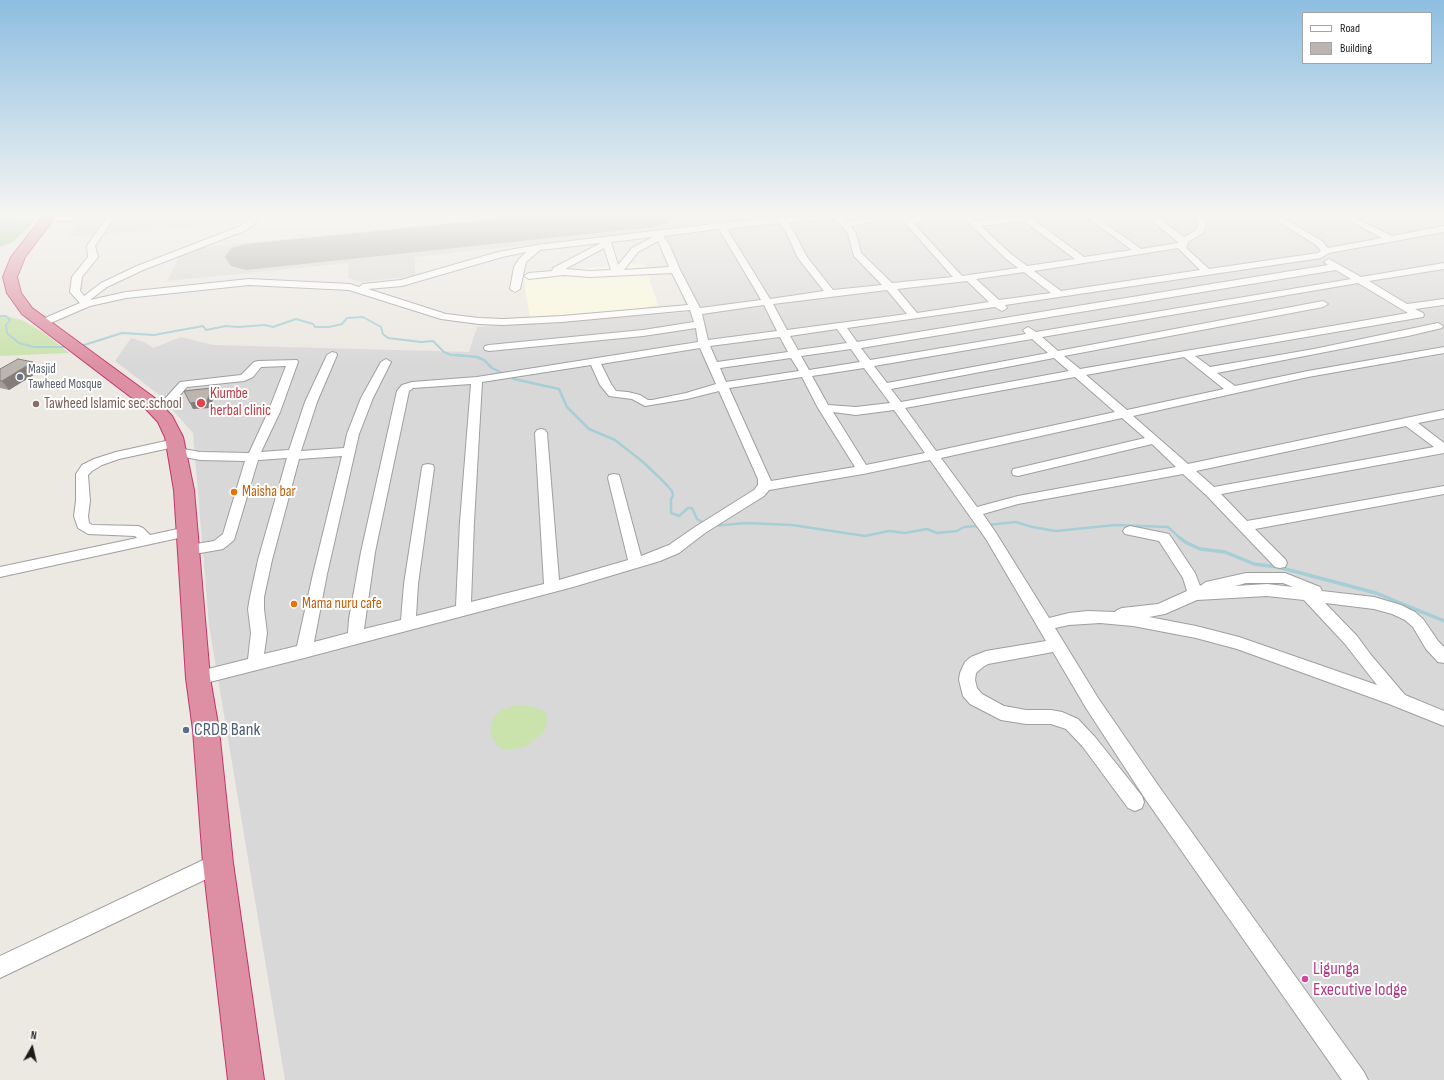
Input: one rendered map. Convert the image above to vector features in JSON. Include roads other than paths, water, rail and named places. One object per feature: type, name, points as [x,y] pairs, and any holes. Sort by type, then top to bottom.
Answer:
[{"type":"highway","points":[[16,265],[10,277],[14,293],[20,303],[48,327],[150,403],[159,412],[170,428],[176,447],[184,490],[198,678],[206,730],[218,863],[246,1080]]},
{"type":"street","points":[[85,303],[75,292],[77,277],[86,265]]},
{"type":"street","points":[[48,327],[85,303],[104,285],[147,265]]},
{"type":"street","points":[[85,303],[126,295],[225,284],[262,282],[350,287],[376,286],[402,283],[462,265]]},
{"type":"street","points":[[515,289],[520,265]]},
{"type":"street","points":[[542,274],[565,265]]},
{"type":"street","points":[[614,265],[616,273]]},
{"type":"street","points":[[616,273],[622,265]]},
{"type":"street","points":[[673,265],[695,309],[700,324],[704,345],[764,479],[765,486]]},
{"type":"street","points":[[745,265],[767,303],[824,408],[863,470]]},
{"type":"street","points":[[809,265],[830,294]]},
{"type":"street","points":[[868,265],[890,287],[914,316]]},
{"type":"street","points":[[951,265],[964,278],[997,303],[1076,374],[1154,440],[1211,492],[1280,563]]},
{"type":"street","points":[[1020,265],[1059,294]]},
{"type":"street","points":[[350,287],[445,317],[503,322],[562,319],[767,303],[964,278],[1042,265]]},
{"type":"street","points":[[1200,265],[1207,272]]},
{"type":"street","points":[[356,638],[357,619],[368,552],[403,391],[406,387],[412,385],[476,380],[594,361],[783,333],[914,316],[1248,265]]},
{"type":"street","points":[[594,361],[610,392],[613,394],[632,396],[645,403],[687,396],[722,386],[867,364],[1140,316],[1444,266]]},
{"type":"street","points":[[713,366],[853,346],[1336,267],[1441,327]]},
{"type":"street","points":[[529,276],[573,272],[590,274],[675,270]]},
{"type":"street","points":[[1103,288],[1140,316]]},
{"type":"street","points":[[1405,307],[1444,302]]},
{"type":"street","points":[[883,387],[1323,304]]},
{"type":"street","points":[[824,408],[856,411],[897,406],[1418,314]]},
{"type":"street","points":[[490,348],[643,333],[700,324]]},
{"type":"street","points":[[840,326],[982,524],[1152,794],[1356,1080]]},
{"type":"street","points":[[1208,371],[1441,327]]},
{"type":"street","points":[[198,678],[304,652],[552,587],[636,563],[674,548],[759,493],[765,486],[863,470],[933,456],[1308,374],[1444,350]]},
{"type":"street","points":[[1186,354],[1233,390]]},
{"type":"street","points":[[255,664],[259,633],[256,609],[259,586],[293,455],[310,402],[332,356]]},
{"type":"street","points":[[0,572],[146,541],[188,541],[218,545],[229,537],[239,499],[253,457],[274,412],[293,362],[258,364],[249,375],[244,378],[184,384],[159,412]]},
{"type":"street","points":[[304,652],[320,574],[353,434],[367,398],[386,362]]},
{"type":"street","points":[[463,610],[476,380]]},
{"type":"street","points":[[982,524],[1018,500],[1143,478],[1444,414]]},
{"type":"street","points":[[1408,422],[1444,449]]},
{"type":"street","points":[[541,433],[552,587]]},
{"type":"street","points":[[1018,472],[1154,440]]},
{"type":"street","points":[[146,541],[143,535],[138,532],[95,530],[88,529],[83,525],[81,516],[82,474],[86,468],[98,462],[176,447],[209,456],[253,457],[349,452]]},
{"type":"street","points":[[1211,492],[1444,449]]},
{"type":"street","points":[[408,624],[411,584],[428,468]]},
{"type":"street","points":[[614,478],[636,563]]},
{"type":"street","points":[[1244,526],[1438,491],[1444,501]]},
{"type":"street","points":[[1130,531],[1164,537],[1190,577],[1194,592]]},
{"type":"street","points":[[1100,617],[1160,610],[1194,592],[1246,578],[1285,578],[1332,598]]},
{"type":"street","points":[[1194,592],[1267,590],[1384,605],[1403,612],[1418,623],[1428,640],[1444,657]]},
{"type":"street","points":[[1308,595],[1351,640],[1365,660],[1398,700]]},
{"type":"street","points":[[1045,625],[1070,619],[1100,617],[1133,620],[1196,632],[1239,643],[1398,700],[1444,719]]},
{"type":"street","points":[[1057,645],[986,658],[977,662],[968,672],[967,680],[969,691],[976,699],[1001,713],[1026,717],[1051,716],[1072,724],[1089,742],[1135,802]]},
{"type":"street","points":[[0,967],[218,863]]},
{"type":"waterway","points":[[0,316],[6,316],[10,320],[6,325],[7,333],[19,343],[34,347],[69,347]]},
{"type":"waterway","points":[[81,346],[122,333],[154,335],[203,326],[206,330],[226,326],[238,327],[265,325],[273,327],[296,319],[313,324],[315,327],[329,327],[342,324],[347,318],[363,317],[381,327],[383,334],[388,338],[421,342],[433,341],[444,352],[451,355],[462,356]]},
{"type":"waterway","points":[[455,355],[462,356]]},
{"type":"waterway","points":[[462,356],[468,356]]},
{"type":"waterway","points":[[462,356],[477,357],[484,360],[492,368],[514,379],[559,389],[567,407],[589,429],[615,440],[643,462],[663,481],[672,491],[673,496],[671,499],[671,513],[679,516],[688,508],[692,508],[697,519],[705,524]]},
{"type":"waterway","points":[[987,525],[1016,522],[1032,527],[1056,531],[1115,525],[1168,527],[1181,539]]},
{"type":"waterway","points":[[713,526],[746,523],[792,525],[865,536],[889,531],[905,533],[927,529],[937,533],[957,531],[964,527],[980,526]]},
{"type":"waterway","points":[[1180,538],[1200,549],[1225,552],[1254,564],[1278,567],[1376,593],[1444,621]]},
{"type":"place","name":"Masjid Tawheed Mosque","points":[[20,377]]},
{"type":"place","name":"Kiumbe herbal clinic","points":[[201,403]]},
{"type":"place","name":"Tawheed Islamic sec.school","points":[[36,404]]},
{"type":"place","name":"Maisha bar","points":[[234,492]]},
{"type":"place","name":"Mama nuru cafe","points":[[294,604]]},
{"type":"place","name":"CRDB Bank","points":[[186,730]]},
{"type":"place","name":"Ligunga Executive lodge","points":[[1305,979]]}]
